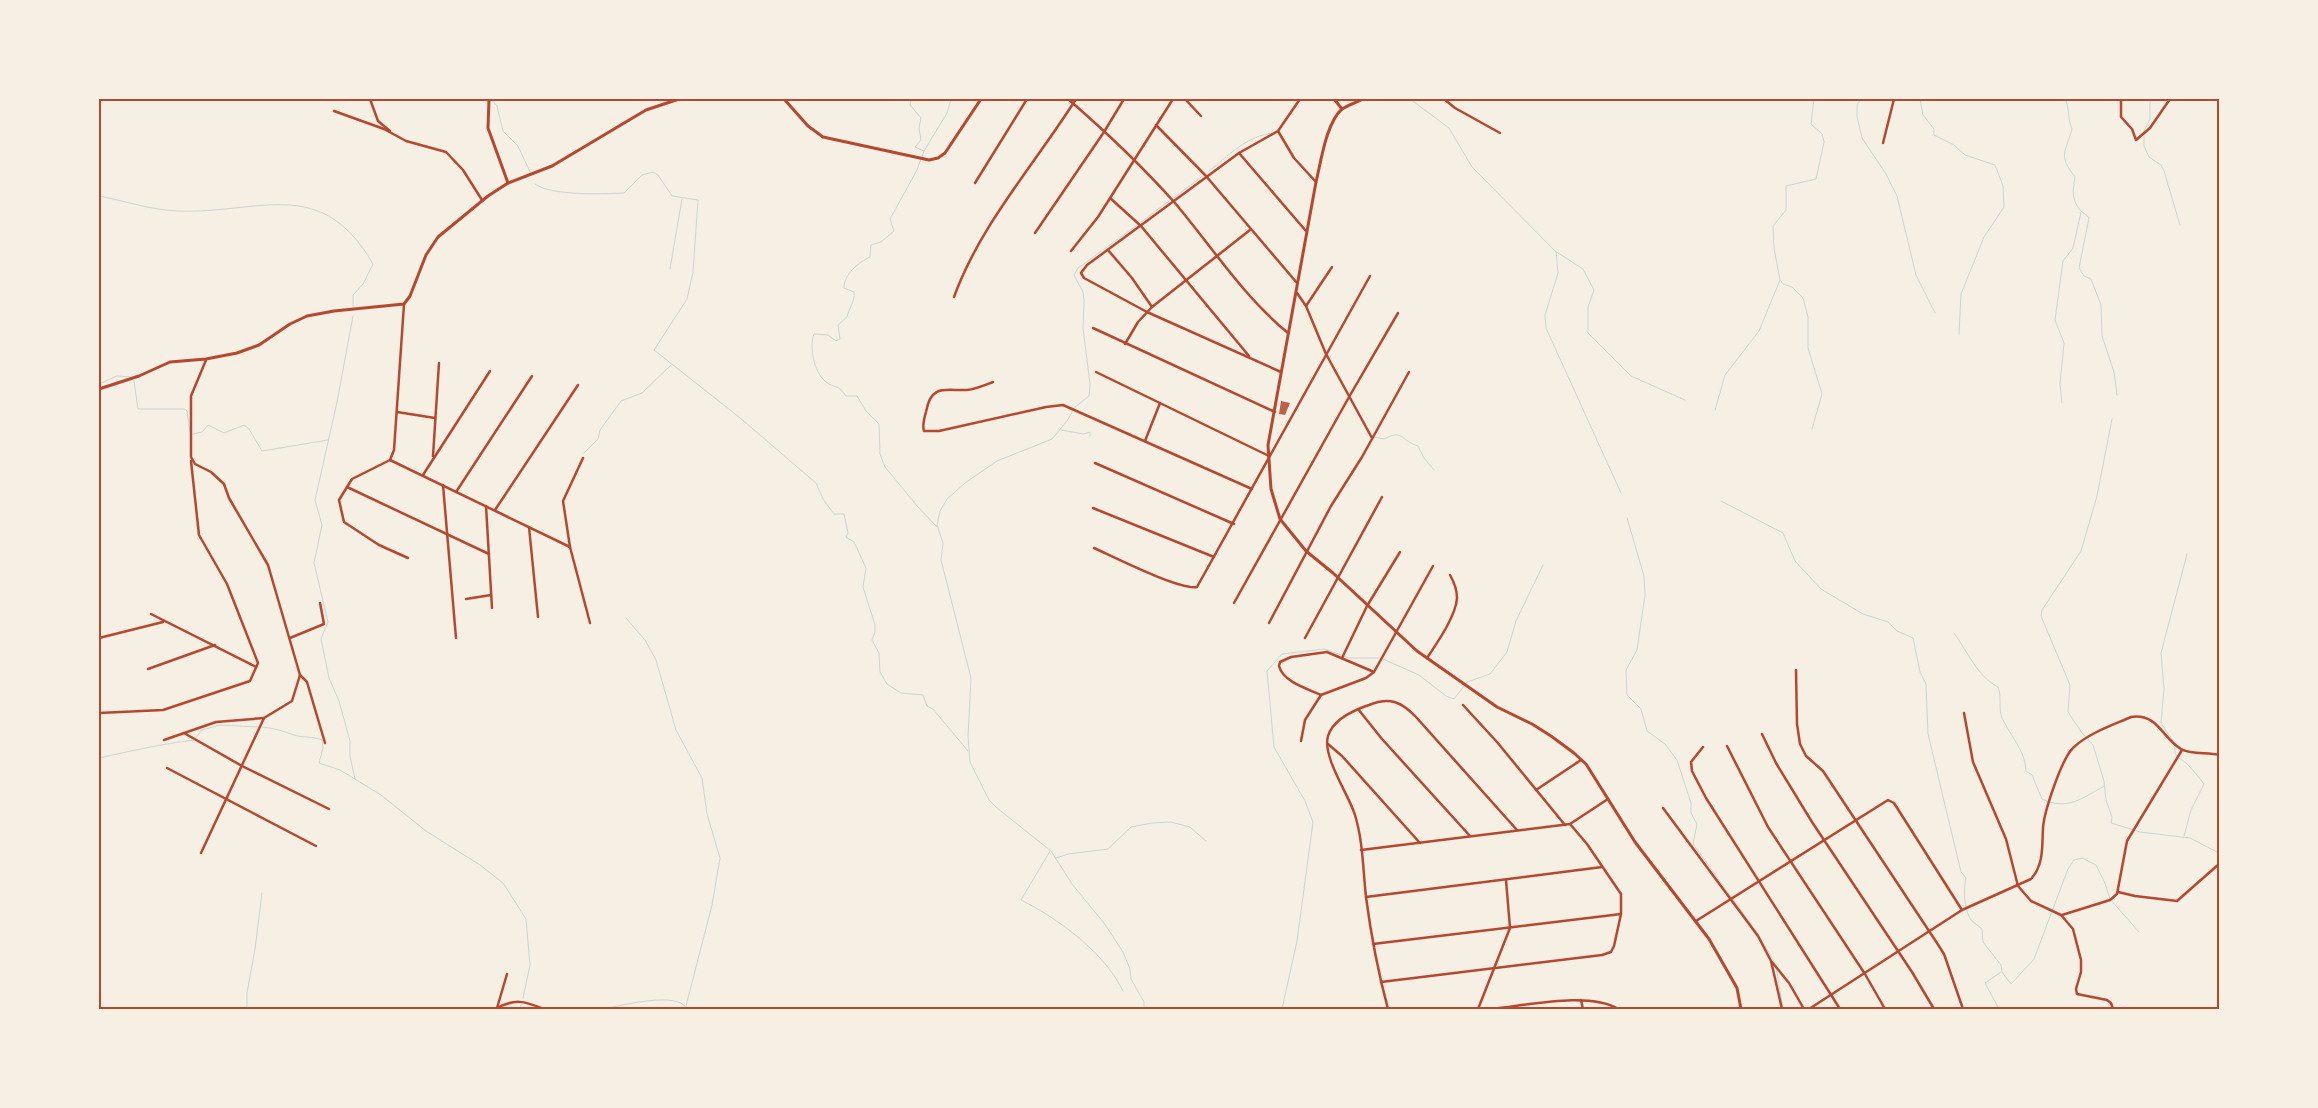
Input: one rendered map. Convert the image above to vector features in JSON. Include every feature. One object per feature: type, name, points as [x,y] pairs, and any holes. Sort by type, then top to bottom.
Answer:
[{"type":"street","points":[[370,99],[380,123],[393,134]]},
{"type":"street","points":[[489,99],[488,128],[508,183]]},
{"type":"street","points":[[408,558],[379,545],[344,522],[338,500],[352,479],[390,460],[394,450],[404,304],[410,296],[431,245],[444,229],[508,183],[552,166],[646,110],[679,99]]},
{"type":"street","points":[[784,99],[808,126],[823,137],[923,160],[938,158],[950,146],[980,99]]},
{"type":"street","points":[[975,183],[1028,99]]},
{"type":"street","points":[[1068,99],[1134,161],[1174,202],[1256,302],[1290,334]]},
{"type":"street","points":[[954,298],[962,276],[990,228],[1076,99]]},
{"type":"street","points":[[1035,233],[1104,132],[1124,99]]},
{"type":"street","points":[[1071,251],[1091,227],[1173,99]]},
{"type":"street","points":[[1185,99],[1201,116]]},
{"type":"street","points":[[1282,372],[1147,312],[1081,275],[1082,270],[1239,152],[1278,132],[1300,99]]},
{"type":"street","points":[[1334,99],[1342,110]]},
{"type":"street","points":[[1363,99],[1342,110],[1329,131],[1316,182],[1290,334],[1268,445],[1271,490],[1280,519],[1306,551],[1427,658],[1497,708],[1551,736],[1581,760],[1650,862],[1696,921],[1737,988],[1741,1009]]},
{"type":"street","points":[[1444,99],[1450,105],[1500,133]]},
{"type":"street","points":[[1883,143],[1894,99]]},
{"type":"street","points":[[2121,99],[2121,117],[2132,129],[2136,140],[2150,128],[2170,99]]},
{"type":"street","points":[[334,111],[406,141],[439,149],[449,154],[463,170],[482,200]]},
{"type":"street","points":[[1156,125],[1206,176],[1250,230],[1298,284]]},
{"type":"street","points":[[1278,132],[1294,158],[1316,182]]},
{"type":"street","points":[[1239,152],[1307,232]]},
{"type":"street","points":[[1110,198],[1141,226],[1251,358]]},
{"type":"street","points":[[1125,344],[1152,307],[1217,254],[1250,230]]},
{"type":"street","points":[[1108,250],[1132,278],[1152,307]]},
{"type":"street","points":[[1306,306],[1332,267]]},
{"type":"street","points":[[1094,548],[1176,583],[1191,588],[1198,586],[1370,276]]},
{"type":"street","points":[[1297,293],[1306,306],[1326,354],[1372,438]]},
{"type":"street","points":[[99,388],[139,376],[170,362],[206,360],[250,348],[307,316],[334,311],[404,304]]},
{"type":"street","points":[[1234,603],[1349,396],[1398,313]]},
{"type":"street","points":[[1093,328],[1275,412]]},
{"type":"street","points":[[99,713],[163,710],[250,681],[258,663],[227,584],[199,535],[191,457],[191,396],[206,360]]},
{"type":"street","points":[[432,458],[439,363]]},
{"type":"street","points":[[422,475],[490,371]]},
{"type":"street","points":[[1096,372],[1269,456]]},
{"type":"street","points":[[1269,623],[1306,551],[1409,372]]},
{"type":"street","points":[[456,492],[532,376]]},
{"type":"street","points":[[993,382],[970,390],[945,389],[940,391],[930,399],[927,405],[924,431],[939,431],[1062,405],[1252,489]]},
{"type":"street","points":[[495,510],[578,385]]},
{"type":"street","points":[[1144,441],[1160,403]]},
{"type":"street","points":[[397,412],[435,418]]},
{"type":"street","points":[[191,457],[195,464],[211,472],[224,484],[229,498],[268,565],[300,675],[307,682],[325,743]]},
{"type":"street","points":[[582,458],[563,501],[570,547],[590,623]]},
{"type":"street","points":[[390,460],[570,547]]},
{"type":"street","points":[[1095,463],[1234,524]]},
{"type":"street","points":[[442,485],[456,638]]},
{"type":"street","points":[[347,487],[489,554]]},
{"type":"street","points":[[1305,638],[1382,498]]},
{"type":"street","points":[[486,506],[492,608]]},
{"type":"street","points":[[1093,508],[1214,558]]},
{"type":"street","points":[[529,527],[538,617]]},
{"type":"street","points":[[1342,658],[1367,606],[1400,552]]},
{"type":"street","points":[[1301,741],[1304,720],[1321,695],[1368,677],[1374,672],[1433,566]]},
{"type":"street","points":[[1427,658],[1442,634],[1457,600],[1456,589],[1450,575]]},
{"type":"street","points":[[466,599],[491,595]]},
{"type":"street","points":[[290,638],[324,624],[320,603]]},
{"type":"street","points":[[151,614],[256,667]]},
{"type":"street","points":[[99,638],[165,621]]},
{"type":"street","points":[[148,669],[215,645]]},
{"type":"street","points":[[1321,695],[1289,679],[1280,671],[1279,664],[1288,658],[1323,652],[1374,672]]},
{"type":"street","points":[[1796,670],[1798,735],[1802,751],[1823,771],[1944,954],[1963,1009]]},
{"type":"street","points":[[164,740],[216,722],[264,718],[292,701],[300,675]]},
{"type":"street","points":[[1388,1009],[1373,944],[1362,850],[1354,812],[1333,764],[1328,744],[1329,734],[1335,725],[1358,709],[1385,700],[1404,704],[1517,830]]},
{"type":"street","points":[[1463,705],[1497,742],[1565,825]]},
{"type":"street","points":[[1358,709],[1382,739],[1470,837]]},
{"type":"street","points":[[1964,713],[1973,762],[2006,839],[2018,886],[2034,903],[2061,916],[2073,929],[2080,951],[2081,966],[2076,989],[2077,994],[2086,998],[2107,1000],[2112,1003],[2113,1009]]},
{"type":"street","points":[[1809,1009],[1962,910],[2031,879],[2040,866],[2044,817],[2056,781],[2072,748],[2094,735],[2136,716],[2147,718],[2156,723],[2182,750],[2219,756]]},
{"type":"street","points":[[200,853],[264,718]]},
{"type":"street","points":[[184,733],[242,766],[328,809]]},
{"type":"street","points":[[1762,734],[1776,763],[1824,840],[1934,1009]]},
{"type":"street","points":[[1328,744],[1342,756],[1420,844]]},
{"type":"street","points":[[1726,746],[1768,828],[1792,862],[1886,1009]]},
{"type":"street","points":[[1703,747],[1691,762],[1692,771],[1759,883],[1840,1009]]},
{"type":"street","points":[[2061,916],[2110,900],[2118,892],[2127,841],[2182,750]]},
{"type":"street","points":[[1536,790],[1581,760]]},
{"type":"street","points":[[167,768],[316,846]]},
{"type":"street","points":[[1362,850],[1570,824],[1608,799]]},
{"type":"street","points":[[1696,921],[1888,800],[1894,803],[1962,910]]},
{"type":"street","points":[[1664,808],[1758,936],[1771,961],[1789,983],[1804,1009]]},
{"type":"street","points":[[1381,982],[1602,955],[1611,952],[1614,948],[1620,914],[1621,894],[1570,824]]},
{"type":"street","points":[[2118,892],[2176,901],[2219,864]]},
{"type":"street","points":[[1366,897],[1602,867]]},
{"type":"street","points":[[1478,1009],[1510,928],[1506,880]]},
{"type":"street","points":[[1373,944],[1620,914]]},
{"type":"street","points":[[1771,961],[1782,1009]]},
{"type":"street","points":[[496,1009],[507,974]]},
{"type":"street","points":[[1491,1009],[1581,1000],[1605,1002],[1618,1009]]},
{"type":"street","points":[[1581,1000],[1583,1009]]},
{"type":"street","points":[[496,1009],[511,1002],[527,1001],[544,1009]]},
{"type":"building","points":[[1281,401],[1290,403],[1285,415],[1279,414]]},
{"type":"waterway","points":[[491,99],[497,106],[503,131],[518,146],[530,172]]},
{"type":"waterway","points":[[911,99],[910,105],[921,118],[919,128],[921,140],[915,147],[924,151]]},
{"type":"waterway","points":[[937,527],[885,467],[880,454],[879,424],[866,411],[857,396],[846,396],[839,388],[828,384],[821,377],[815,366],[812,346],[814,334],[828,335],[836,341],[840,339],[838,325],[847,317],[854,296],[854,292],[844,288],[849,273],[857,265],[870,257],[871,245],[881,242],[894,231],[890,219],[917,170],[924,151],[947,113],[951,99]]},
{"type":"waterway","points":[[1410,99],[1449,128],[1472,167],[1555,251],[1583,269],[1594,290],[1588,307],[1588,333],[1631,376],[1685,400]]},
{"type":"waterway","points":[[1715,410],[1725,375],[1759,331],[1780,280],[1774,248],[1773,226],[1786,210],[1786,186],[1816,179],[1824,142],[1822,134],[1811,124],[1814,99]]},
{"type":"waterway","points":[[1861,99],[1857,105],[1857,116],[1862,138],[1886,174],[1897,196],[1916,275],[1935,313]]},
{"type":"waterway","points":[[1862,99],[1867,99]]},
{"type":"waterway","points":[[1920,99],[1923,115],[1934,129],[1934,135],[1954,145],[1965,155],[1995,165],[2003,186],[2004,207],[1984,237],[1961,294],[1959,334]]},
{"type":"waterway","points":[[2065,99],[2072,129],[2064,154],[2066,164],[2075,177],[2073,190],[2075,202],[2080,210],[2089,218],[2079,268],[2084,276],[2091,279],[2101,305],[2102,336],[2114,372],[2117,395]]},
{"type":"waterway","points":[[2150,99],[2150,119],[2144,131],[2144,146],[2149,157],[2161,165],[2164,171],[2180,225]]},
{"type":"waterway","points":[[1208,172],[1247,142],[1274,133]]},
{"type":"waterway","points":[[535,184],[552,191],[591,194],[624,193],[642,175],[653,172],[658,175],[672,196],[698,200],[693,272],[687,299],[654,350],[739,417],[816,483],[823,499],[834,514],[844,514],[848,533],[846,537],[854,542],[866,568],[863,587],[875,625],[872,640],[879,653],[880,672],[887,684],[901,693],[923,695],[927,706],[933,709],[968,751]]},
{"type":"waterway","points":[[1174,198],[1201,177]]},
{"type":"waterway","points":[[99,196],[148,207],[178,211],[262,205],[287,205],[310,208],[332,218],[353,236],[373,264],[363,284],[353,295],[353,307]]},
{"type":"waterway","points":[[670,269],[682,199]]},
{"type":"waterway","points":[[1141,222],[1169,201]]},
{"type":"waterway","points":[[2062,403],[2060,384],[2064,343],[2055,320],[2063,261],[2073,248],[2081,212]]},
{"type":"waterway","points":[[1075,407],[1089,396],[1090,384],[1083,328],[1083,292],[1074,275],[1078,268],[1136,226]]},
{"type":"waterway","points":[[1556,252],[1558,273],[1545,315],[1546,328],[1621,493]]},
{"type":"waterway","points":[[1781,281],[1783,284],[1792,287],[1803,298],[1808,317],[1808,348],[1822,394],[1812,429]]},
{"type":"waterway","points":[[353,316],[337,402],[315,500],[322,525],[314,563],[328,622],[321,639],[329,678],[339,701],[350,741],[350,756],[355,779]]},
{"type":"waterway","points":[[584,453],[598,439],[600,430],[621,401],[642,393],[671,365]]},
{"type":"waterway","points":[[99,384],[117,376],[131,377]]},
{"type":"waterway","points":[[134,381],[138,409],[185,409],[187,411],[190,432]]},
{"type":"waterway","points":[[1072,412],[1052,439],[997,461],[965,483],[947,499],[940,511],[937,525],[943,543],[941,560],[971,678],[968,736],[970,762],[989,800],[1051,851],[1072,884],[1104,923],[1123,952],[1130,969],[1131,979],[1144,1002],[1144,1009]]},
{"type":"waterway","points":[[2112,419],[2097,496],[2081,551],[2042,610],[2041,616],[2070,685],[2068,712],[2082,733],[2093,745],[2104,781],[2106,800],[2112,817],[2111,823],[2140,832],[2190,838],[2219,853]]},
{"type":"waterway","points":[[193,434],[202,432],[208,425],[224,433],[244,425],[249,429],[262,451],[328,440]]},
{"type":"waterway","points":[[1061,430],[1084,434],[1090,432],[1090,437]]},
{"type":"waterway","points":[[1374,437],[1384,439],[1399,435],[1418,446],[1424,458],[1434,470]]},
{"type":"waterway","points":[[1721,501],[1783,533],[1795,561],[1821,589],[1863,614],[1888,622],[1897,631],[1913,638],[1920,672],[1926,684],[1928,734],[1961,872],[1966,878],[1964,895],[1967,912],[1972,921],[1982,929],[1983,942],[2001,965],[2002,972],[2011,984],[2034,959],[2068,869],[2074,860],[2082,858],[2096,865],[2110,899],[2139,932]]},
{"type":"waterway","points":[[1627,518],[1644,576],[1645,595],[1637,650],[1626,670],[1627,695],[1641,709],[1647,731],[1665,744],[1677,760],[1691,803],[1691,813],[1697,824],[1693,844],[1758,934],[1775,963]]},
{"type":"waterway","points":[[2173,741],[2161,723],[2164,689],[2161,653],[2187,554]]},
{"type":"waterway","points":[[1383,659],[1419,675],[1446,696],[1454,699],[1467,682],[1490,674],[1507,652],[1516,621],[1543,565]]},
{"type":"waterway","points":[[626,618],[645,640],[656,660],[676,730],[702,778],[707,814],[720,858],[712,905],[686,1006]]},
{"type":"waterway","points":[[1954,633],[1973,663],[1991,683],[1998,687],[2002,718],[2020,750],[2026,771],[2032,775],[2042,799],[2059,804],[2067,803],[2082,799],[2104,786]]},
{"type":"waterway","points":[[1282,1009],[1297,941],[1313,822],[1305,801],[1274,747],[1267,671],[1282,654],[1325,649],[1349,658],[1379,658]]},
{"type":"waterway","points":[[99,758],[194,740],[202,730],[219,725],[258,727]]},
{"type":"waterway","points":[[262,727],[322,740],[323,748],[319,763],[340,770],[381,795],[426,831],[480,865],[503,883],[526,919],[530,965],[523,998]]},
{"type":"waterway","points":[[2175,744],[2176,755],[2189,766],[2204,784],[2191,810],[2184,836]]},
{"type":"waterway","points":[[1056,858],[1068,854],[1108,849],[1131,827],[1152,823],[1171,822],[1190,827],[1206,841]]},
{"type":"waterway","points":[[1050,851],[1021,900],[1080,938],[1105,963],[1123,991]]},
{"type":"waterway","points":[[247,1009],[247,993],[262,893]]},
{"type":"waterway","points":[[1776,967],[1783,1009]]},
{"type":"waterway","points":[[1999,1009],[1985,983],[2001,972]]},
{"type":"waterway","points":[[603,1009],[661,1000],[682,1003],[687,1009]]},
{"type":"waterway","points":[[519,1009],[521,1005]]},
{"type":"waterway","points":[[2111,1009],[2124,1007],[2143,1009]]}]
